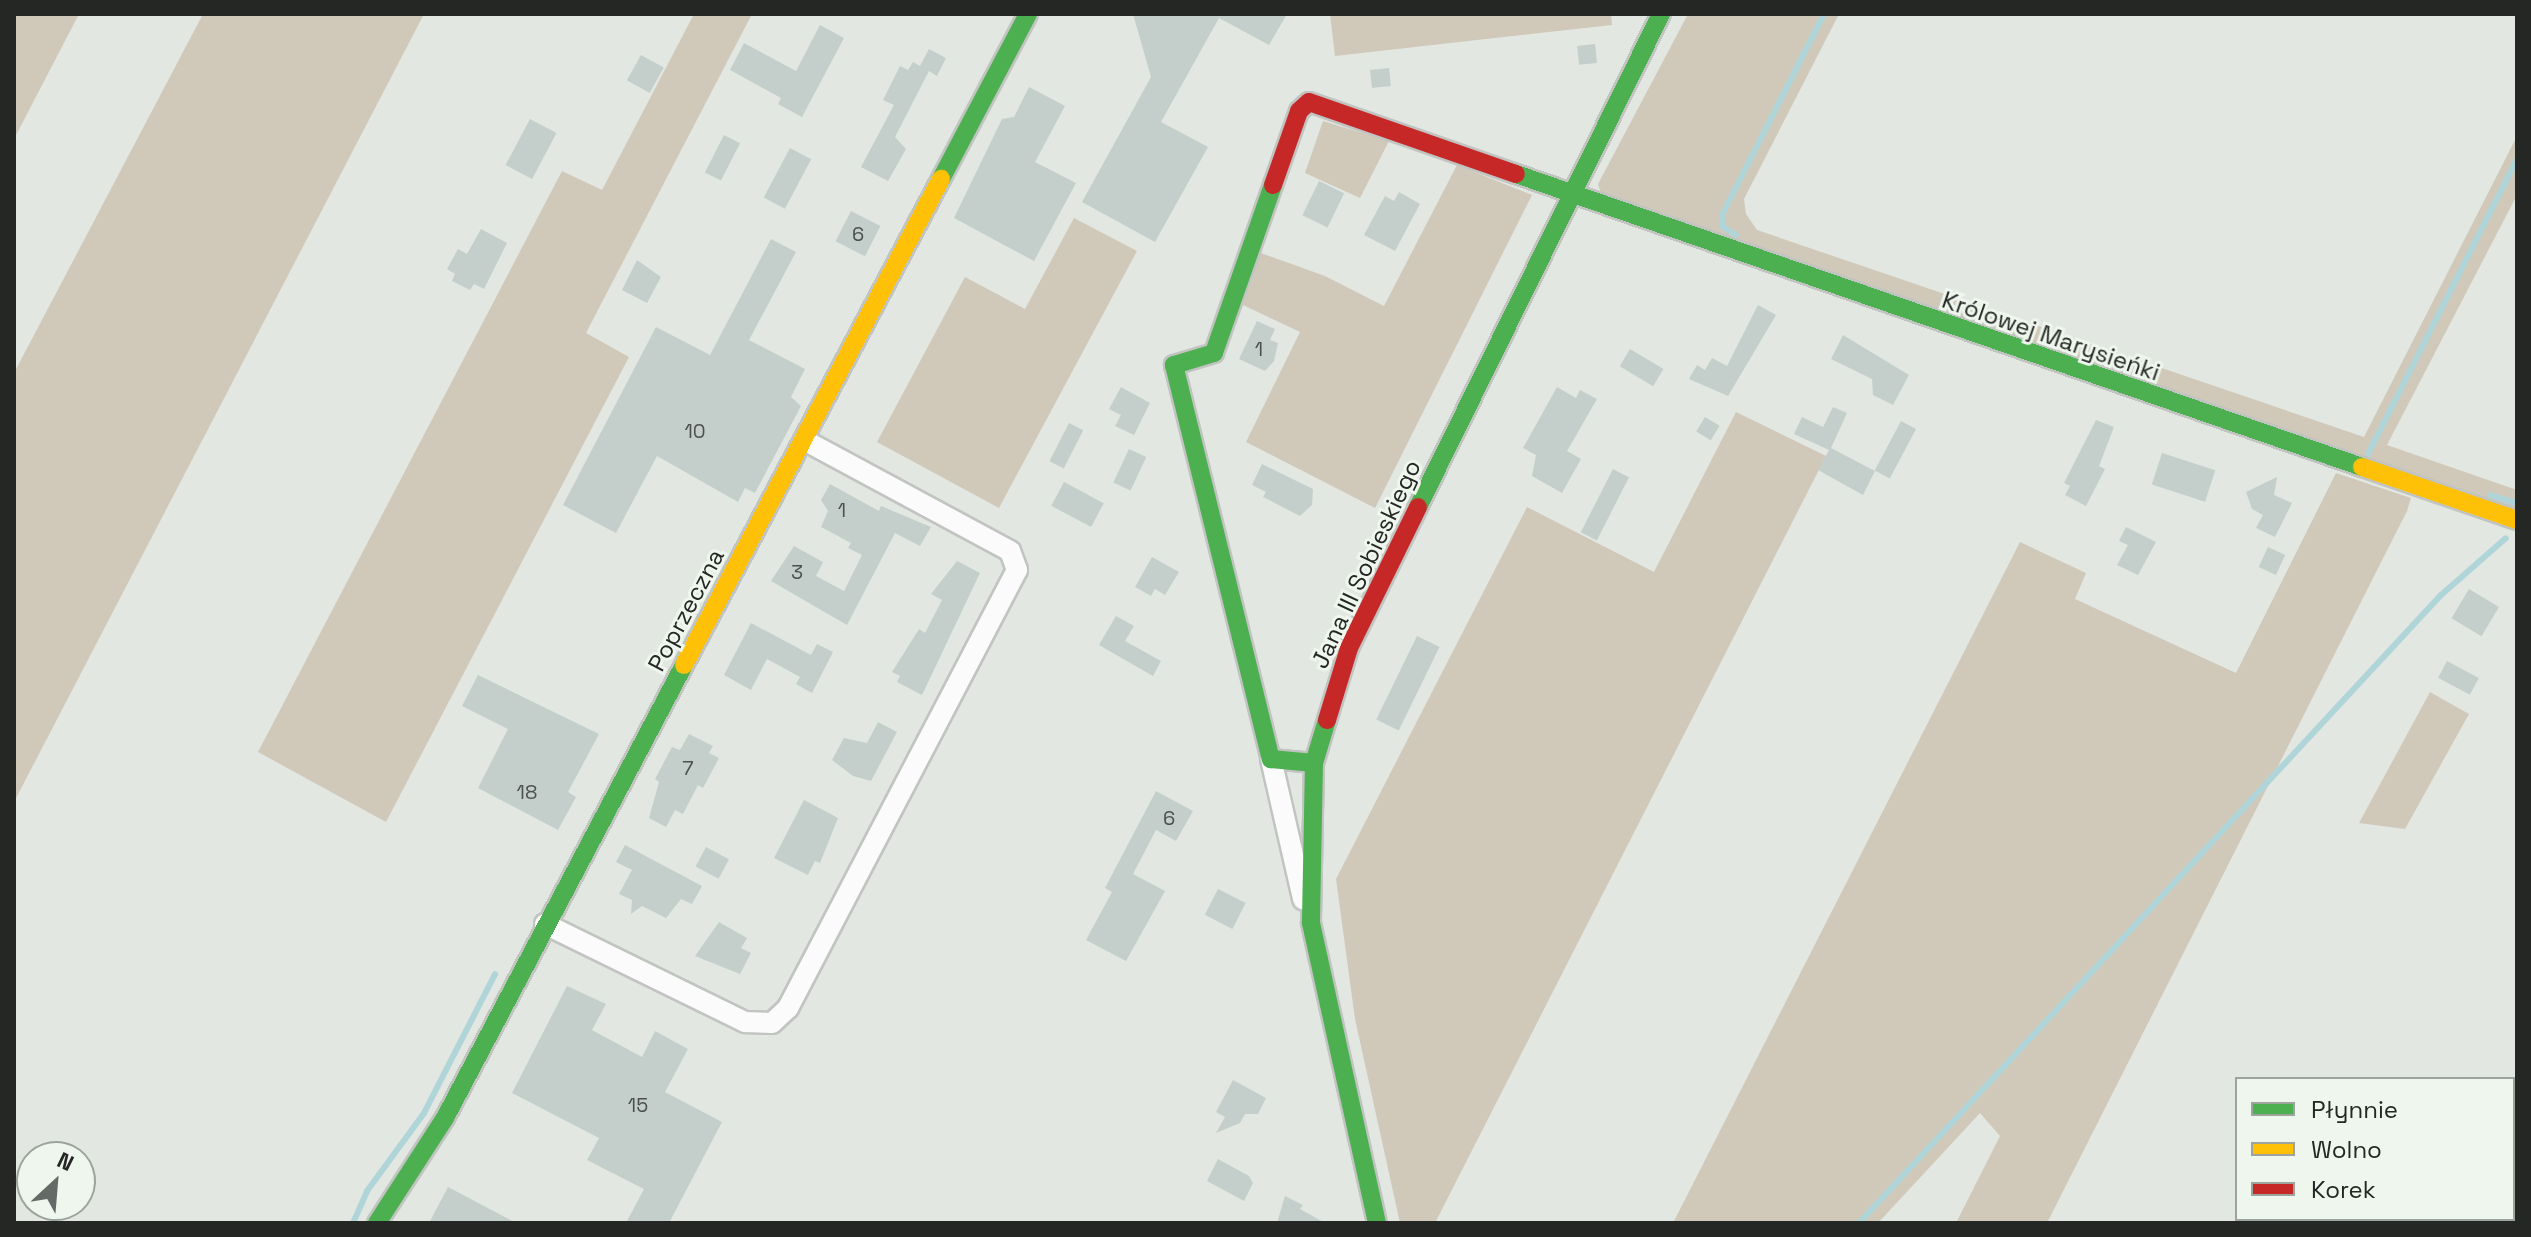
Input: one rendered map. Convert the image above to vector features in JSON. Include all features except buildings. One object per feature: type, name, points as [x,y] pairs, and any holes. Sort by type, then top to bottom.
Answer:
[{"type":"street","name":"Poprzeczna","points":[[377,1223],[445,1118],[1028,14]]},
{"type":"street","name":"Jana III Sobieskiego","points":[[1377,1223],[1311,923],[1309,833],[1314,763],[1349,648],[1661,14]]},
{"type":"street","name":"Królowej Marysieńki","points":[[1271,759],[1174,365],[1214,353],[1299,111],[1309,102],[1320,103],[1570,196],[2517,520]]},
{"type":"street","points":[[545,924],[745,1022],[772,1023],[788,1008],[1017,570],[1010,551],[804,440]]},
{"type":"street","points":[[1311,923],[1290,858],[1271,759],[1314,763]]},
{"type":"shaded area","points":[[14,14],[79,14],[14,139]]},
{"type":"shaded area","points":[[203,14],[424,14],[14,802],[14,373]]},
{"type":"shaded area","points":[[694,14],[752,14],[586,333],[629,357],[386,822],[258,752],[562,171],[602,190]]},
{"type":"shaded area","points":[[1330,14],[1611,14],[1612,25],[1335,56]]},
{"type":"shaded area","points":[[1688,14],[1839,14],[1744,199],[1746,214],[1757,230],[2364,437],[2517,136],[2517,195],[2387,445],[2517,490],[2517,511],[1602,197],[1598,184]]},
{"type":"shaded area","points":[[1323,121],[1389,141],[1360,198],[1305,173]]},
{"type":"shaded area","points":[[1457,165],[1532,195],[1375,508],[1246,442],[1300,332],[1243,305],[1261,253],[1325,276],[1384,306]]},
{"type":"shaded area","points":[[1074,218],[1137,251],[999,508],[877,442],[965,277],[1025,309]]},
{"type":"shaded area","points":[[1736,412],[1826,456],[1435,1223],[1400,1223],[1355,1019],[1336,879],[1527,507],[1654,572]]},
{"type":"shaded area","points":[[2336,473],[2411,498],[2407,511],[2047,1223],[1956,1223],[2000,1136],[1980,1113],[1878,1223],[1673,1223],[2020,542],[2086,573],[2075,599],[2236,673]]},
{"type":"shaded area","points":[[2430,692],[2469,714],[2405,829],[2359,823]]},
{"type":"waterway","points":[[1736,235],[1723,227],[1723,213],[1824,14]]},
{"type":"waterway","points":[[2368,454],[2517,159]]},
{"type":"waterway","points":[[2490,495],[2517,503]]},
{"type":"waterway","points":[[1859,1223],[2441,595],[2506,538]]},
{"type":"waterway","points":[[353,1223],[367,1191],[424,1113],[495,974]]},
{"type":"traffic: fast","points":[[941,179],[1028,14]]},
{"type":"traffic: fast","points":[[1418,507],[1661,14]]},
{"type":"traffic: fast","points":[[1516,174],[2362,467]]},
{"type":"traffic: fast","points":[[1273,185],[1214,353],[1174,365],[1271,759],[1314,763]]},
{"type":"traffic: fast","points":[[377,1223],[445,1118],[684,665]]},
{"type":"traffic: fast","points":[[1327,720],[1314,763],[1311,923],[1377,1223]]},
{"type":"traffic: slow","points":[[684,665],[941,179]]},
{"type":"traffic: slow","points":[[2362,467],[2517,520]]},
{"type":"traffic: jam","points":[[1273,185],[1299,111],[1309,102],[1516,174]]},
{"type":"traffic: jam","points":[[1327,720],[1349,648],[1418,507]]}]
